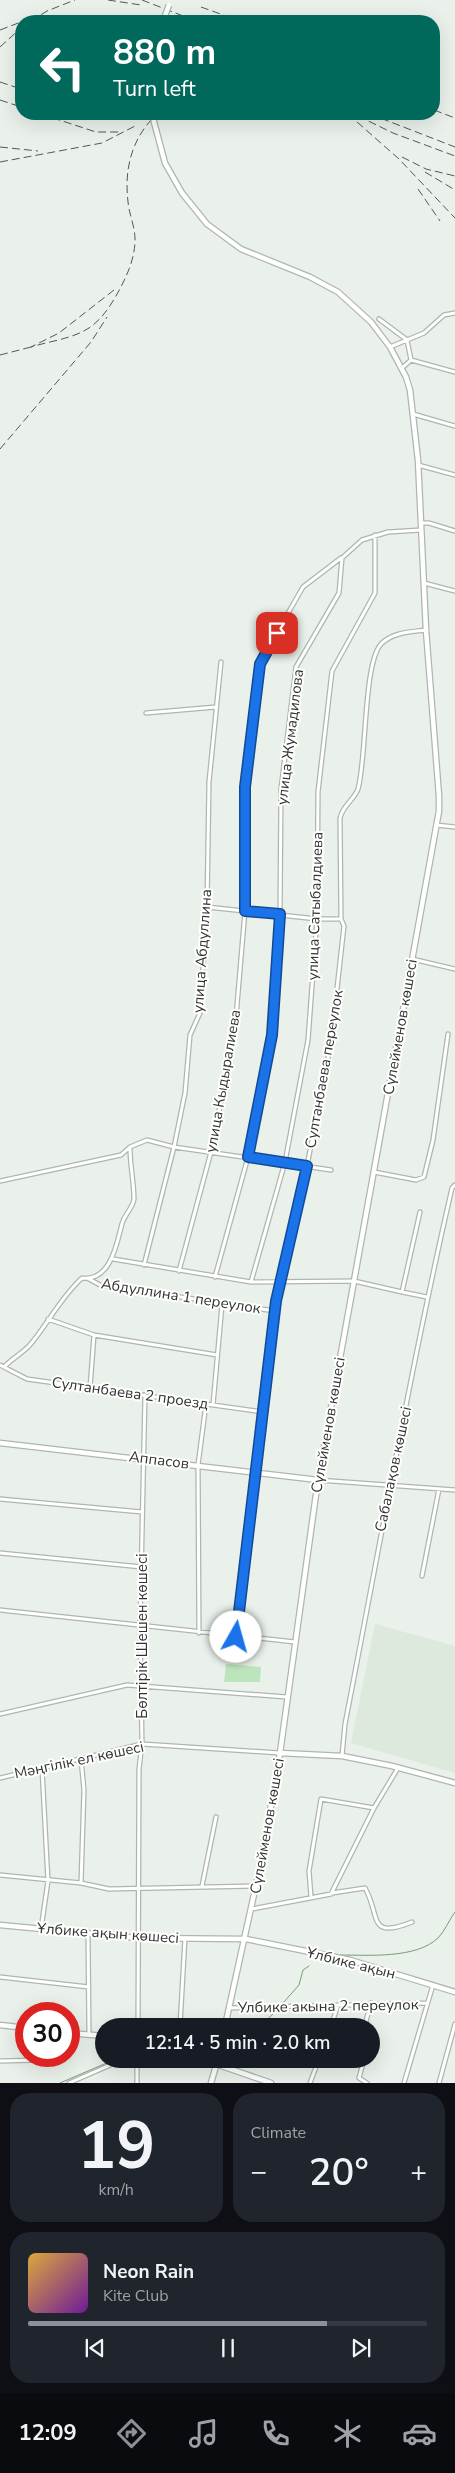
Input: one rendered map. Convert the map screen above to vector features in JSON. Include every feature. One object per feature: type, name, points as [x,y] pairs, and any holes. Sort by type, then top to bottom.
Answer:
[{"type":"main road","points":[[165,15],[170,2]]},
{"type":"main road","name":"Сүлейменов көшесі","points":[[154,120],[165,163],[182,194],[207,224],[241,249],[310,277],[338,292],[371,322],[390,347],[402,368],[410,390],[418,465],[426,630],[439,796],[436,825],[318,1480],[280,1753],[246,1939],[227,2018]]},
{"type":"main road","name":"Аппасов","points":[[0,1442],[198,1464],[318,1480]]},
{"type":"main road","name":"Мәңгілік ел көшесі","points":[[280,1753],[342,1756],[455,1783]]},
{"type":"main road","name":"Ұлбике ақын көшесі","points":[[0,1925],[138,1938],[246,1939]]},
{"type":"main road","name":"Ұлбике ақын","points":[[246,1939],[350,1960],[455,1992]]},
{"type":"main road","points":[[0,2025],[15,2027]]},
{"type":"main road","points":[[80,2034],[95,2035]]},
{"type":"main road","points":[[212,2083],[215,2068]]},
{"type":"main road","points":[[229,2068],[254,2081],[271,2083]]},
{"type":"street","points":[[390,347],[424,333],[444,315],[455,313]]},
{"type":"street","points":[[379,319],[407,340],[411,360]]},
{"type":"street","points":[[402,368],[411,360]]},
{"type":"street","points":[[411,360],[455,372]]},
{"type":"street","points":[[413,414],[455,426]]},
{"type":"street","points":[[418,465],[455,475]]},
{"type":"street","points":[[420,524],[430,523],[455,531]]},
{"type":"street","points":[[342,558],[362,540],[374,535],[388,532],[421,530]]},
{"type":"street","name":"улица Сатыбалдиева","points":[[251,1282],[284,1162],[308,1040],[317,919],[318,792],[332,671],[376,593],[374,535]]},
{"type":"street","name":"улица Кыдыралиева","points":[[179,1271],[211,1152],[236,1030],[245,911],[245,787],[260,664],[302,587],[342,558]]},
{"type":"street","name":"улица Жумадилова","points":[[215,1277],[248,1157],[272,1035],[280,914],[280,790],[296,667],[339,593],[342,558]]},
{"type":"street","points":[[424,583],[455,591]]},
{"type":"street","name":"Султанбаева переулок","points":[[236,1637],[275,1312],[280,1282],[307,1166],[331,1042],[344,926],[341,919],[340,818],[342,809],[358,790],[366,735],[370,675],[376,655],[382,643],[393,635],[426,630]]},
{"type":"street","name":"улица Абдуллина","points":[[144,1265],[174,1147],[185,1093],[190,1035],[200,1013],[206,907],[208,782],[221,662]]},
{"type":"street","points":[[146,713],[216,707]]},
{"type":"street","points":[[436,825],[455,828]]},
{"type":"street","points":[[206,907],[317,919],[341,919]]},
{"type":"street","points":[[412,959],[455,969]]},
{"type":"street","points":[[374,1172],[416,1180],[424,1177],[433,1140],[448,1034]]},
{"type":"street","points":[[0,1181],[121,1155],[130,1147],[147,1140],[174,1147],[331,1170]]},
{"type":"street","points":[[2,1366],[28,1346],[73,1286],[82,1278],[89,1279],[100,1272],[113,1259],[122,1225],[134,1201],[130,1147]]},
{"type":"street","name":"Сабалақов көшесі","points":[[342,1756],[345,1724],[390,1484],[427,1297],[454,1187]]},
{"type":"street","points":[[402,1292],[420,1212]]},
{"type":"street","points":[[113,1259],[251,1282],[354,1281],[427,1297]]},
{"type":"street","name":"Абдуллина 1 переулок","points":[[89,1279],[100,1285],[275,1312]]},
{"type":"street","points":[[213,1405],[222,1305]]},
{"type":"street","points":[[48,1319],[94,1335],[216,1355]]},
{"type":"street","points":[[90,1388],[94,1335]]},
{"type":"street","name":"Султанбаева 2 проезд","points":[[2,1366],[27,1379],[263,1412]]},
{"type":"street","name":"Бөлтірік Шешен көшесі","points":[[138,2018],[137,1888],[139,1769],[142,1744],[140,1626],[145,1396]]},
{"type":"street","points":[[199,1633],[198,1464],[206,1404]]},
{"type":"street","points":[[318,1480],[455,1490]]},
{"type":"street","points":[[422,1576],[439,1489]]},
{"type":"street","points":[[0,1499],[142,1512]]},
{"type":"street","points":[[0,1553],[142,1567]]},
{"type":"street","points":[[0,1610],[295,1642]]},
{"type":"street","points":[[0,1714],[127,1684],[288,1697]]},
{"type":"street","name":"Мәңгілік ел көшесі","points":[[0,1778],[142,1744],[280,1753]]},
{"type":"street","points":[[80,1759],[84,1790],[81,1882]]},
{"type":"street","points":[[41,1929],[48,1881],[42,1768]]},
{"type":"street","points":[[331,1894],[374,1808],[398,1768]]},
{"type":"street","points":[[311,1897],[309,1871],[321,1799],[374,1808]]},
{"type":"street","points":[[202,1886],[216,1817]]},
{"type":"street","points":[[0,1875],[48,1881],[81,1882],[109,1889],[256,1886]]},
{"type":"street","points":[[252,1909],[365,1888],[376,1922],[385,1929],[394,1930],[412,1922]]},
{"type":"street","points":[[88,1934],[89,2035]]},
{"type":"street","points":[[180,2018],[185,1938]]},
{"type":"street","points":[[0,1977],[89,1987]]},
{"type":"street","points":[[404,2083],[426,2003],[434,1985]]},
{"type":"street","points":[[367,2018],[371,2003]]},
{"type":"street","name":"Улбике акына 2 переулок","points":[[229,2008],[426,2003]]},
{"type":"street","points":[[334,2018],[338,2005]]},
{"type":"street","points":[[440,2083],[455,2024]]},
{"type":"street","points":[[0,2061],[15,2061]]},
{"type":"street","points":[[69,2083],[103,2068]]},
{"type":"street","points":[[137,2068],[137,2083]]},
{"type":"street","points":[[310,2083],[315,2068]]},
{"type":"street","points":[[361,2068],[358,2078],[367,2083]]},
{"type":"shaded area","points":[[375,1624],[455,1646],[455,1773],[351,1743]]},
{"type":"green space","points":[[226,1664],[261,1667],[260,1682],[224,1682]]},
{"type":"waterway","points":[[340,1955],[378,1955],[417,1950],[429,1945],[438,1938],[455,1912]]},
{"type":"waterway","points":[[283,2003],[299,1985],[303,1970],[309,1966]]},
{"type":"waterway","points":[[269,2018],[274,2013]]},
{"type":"waterway","points":[[60,2083],[95,2068]]},
{"type":"railway","points":[[41,15],[75,0]]},
{"type":"railway","points":[[108,0],[141,5]]},
{"type":"railway","points":[[142,0],[181,15]]},
{"type":"railway","points":[[201,7],[223,15]]},
{"type":"railway","points":[[0,30],[15,24]]},
{"type":"railway","points":[[0,47],[15,33]]},
{"type":"railway","points":[[0,82],[15,87]]},
{"type":"railway","points":[[0,100],[15,105]]},
{"type":"railway","points":[[440,112],[455,118]]},
{"type":"railway","points":[[59,120],[96,132],[120,132]]},
{"type":"railway","points":[[114,290],[59,333],[31,347],[68,337],[89,328],[104,314],[120,289],[129,269],[135,247],[127,196],[128,170],[140,134],[152,120]]},
{"type":"railway","points":[[355,120],[399,159],[455,218]]},
{"type":"railway","points":[[366,120],[393,133],[455,156]]},
{"type":"railway","points":[[385,120],[455,147]]},
{"type":"railway","points":[[0,162],[102,143],[137,125]]},
{"type":"railway","points":[[0,147],[38,151]]},
{"type":"railway","points":[[402,157],[426,169],[455,176]]},
{"type":"railway","points":[[425,172],[455,190]]},
{"type":"railway","points":[[418,189],[440,221]]},
{"type":"railway","points":[[0,449],[91,342],[107,317]]},
{"type":"railway","points":[[0,355],[31,347]]},
{"type":"route","points":[[236,1637],[276,1301],[307,1166],[248,1157],[272,1035],[280,914],[245,911],[245,787],[260,664],[277,633]]}]
